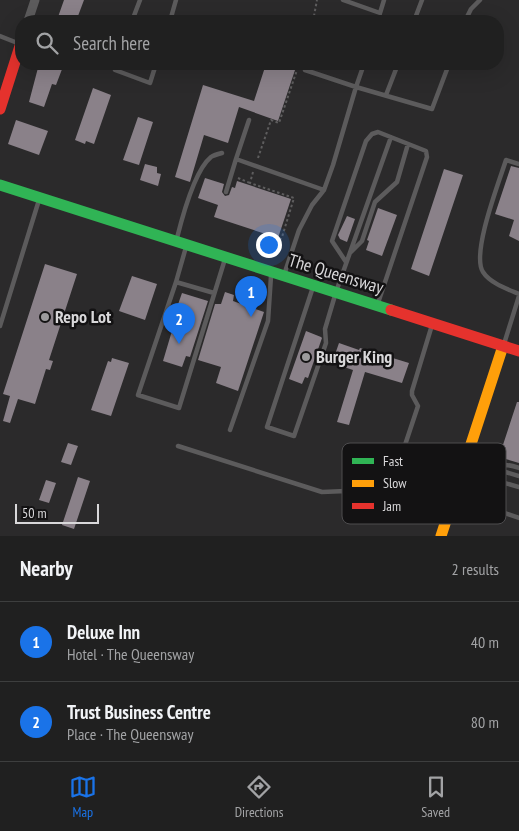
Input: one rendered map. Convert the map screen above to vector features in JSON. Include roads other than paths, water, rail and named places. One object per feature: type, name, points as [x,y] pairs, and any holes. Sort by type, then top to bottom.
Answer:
[{"type":"main road","points":[[0,109],[15,63]]},
{"type":"main road","name":"The Queensway","points":[[0,185],[519,351]]},
{"type":"main road","points":[[472,443],[503,346]]},
{"type":"main road","points":[[441,536],[445,524]]},
{"type":"street","points":[[30,15],[35,0]]},
{"type":"lane","points":[[134,15],[140,0]]},
{"type":"lane","points":[[172,15],[176,0]]},
{"type":"lane","points":[[342,0],[380,13],[384,0]]},
{"type":"lane","points":[[416,15],[422,0]]},
{"type":"lane","points":[[468,15],[480,0]]},
{"type":"lane","points":[[0,36],[15,42]]},
{"type":"lane","points":[[114,70],[150,83],[154,70]]},
{"type":"lane","points":[[305,70],[432,109],[447,70]]},
{"type":"lane","points":[[284,276],[299,230],[312,205],[324,190],[362,70]]},
{"type":"lane","points":[[386,94],[396,70]]},
{"type":"lane","points":[[226,192],[249,120]]},
{"type":"lane","points":[[346,262],[332,242],[366,141],[374,132],[426,151],[427,157],[377,305]]},
{"type":"lane","points":[[313,285],[267,427],[294,436],[326,341],[325,329],[336,292],[391,137]]},
{"type":"lane","points":[[350,252],[362,241],[375,202],[397,182],[408,144]]},
{"type":"lane","points":[[175,242],[184,210],[205,164],[212,156],[222,153]]},
{"type":"lane","points":[[236,159],[324,190]]},
{"type":"lane","points":[[503,346],[519,295],[486,276],[482,271],[479,260],[482,235],[506,160],[519,164]]},
{"type":"lane","points":[[0,326],[39,198]]},
{"type":"lane","points":[[187,245],[138,395],[179,408],[226,257]]},
{"type":"lane","points":[[230,430],[268,322],[272,272]]},
{"type":"lane","points":[[176,282],[214,293]]},
{"type":"lane","points":[[406,443],[418,406],[412,391],[432,324]]},
{"type":"lane","points":[[178,446],[322,492],[342,491]]},
{"type":"lane","points":[[506,464],[519,468]]},
{"type":"lane","points":[[506,472],[519,476]]},
{"type":"lane","points":[[506,483],[519,487]]},
{"type":"lane","points":[[506,514],[519,518]]},
{"type":"place","name":"Repo Lot","points":[[45,317]]},
{"type":"place","name":"Deluxe Inn","points":[[251,317]]},
{"type":"place","name":"Trust Business Centre","points":[[179,344]]},
{"type":"place","name":"Burger King","points":[[306,357]]}]
